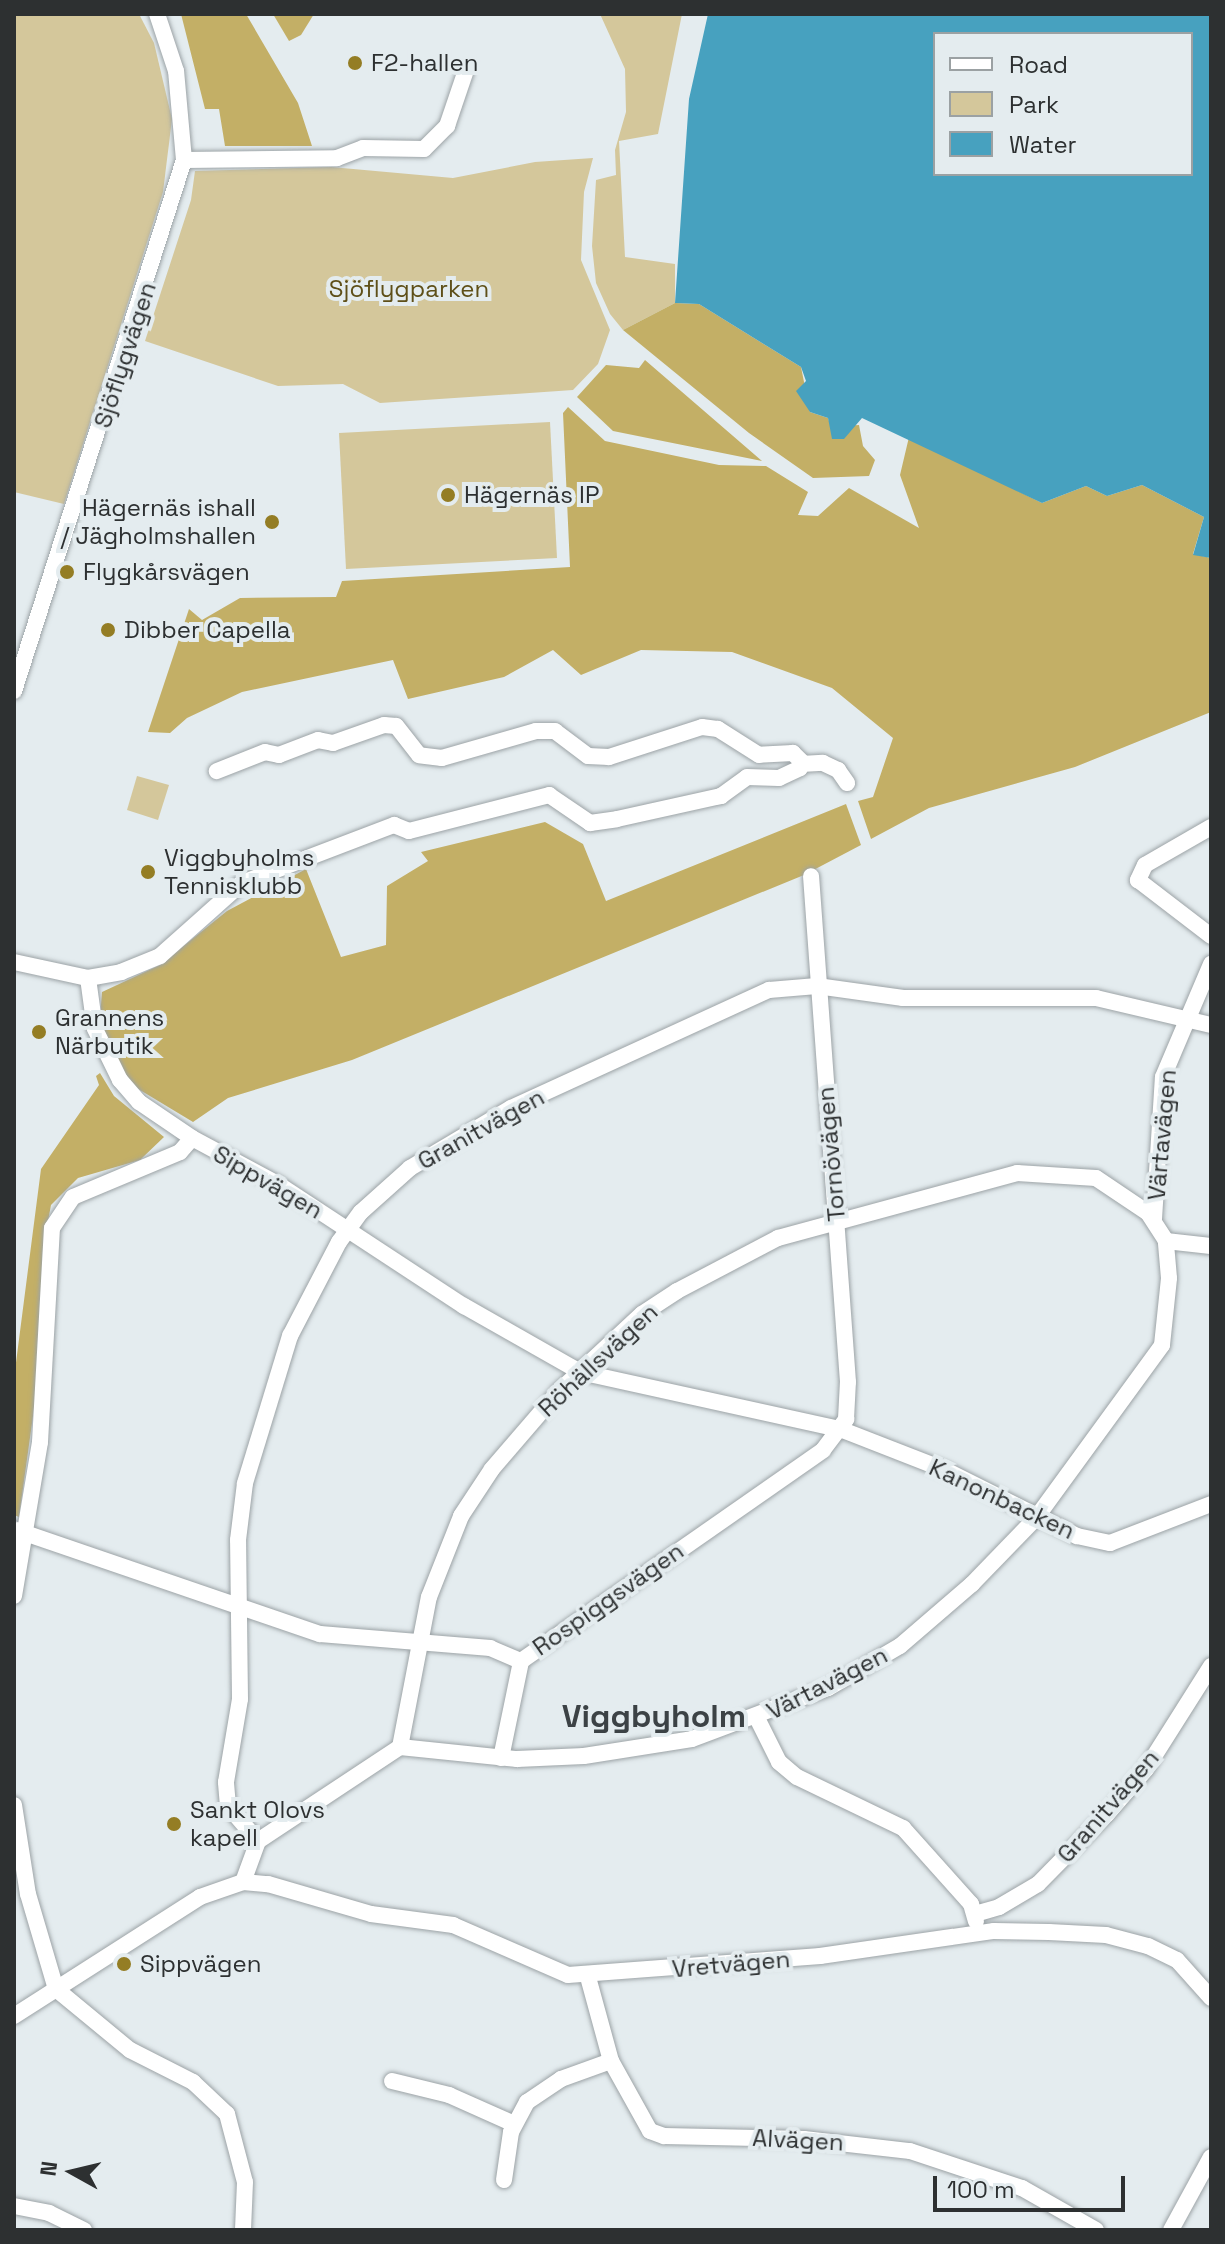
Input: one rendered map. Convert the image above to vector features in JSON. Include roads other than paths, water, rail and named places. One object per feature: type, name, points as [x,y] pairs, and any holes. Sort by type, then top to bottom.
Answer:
[{"type":"street","name":"Sjöflygvägen","points":[[14,691],[83,487],[184,160],[176,71],[157,14]]},
{"type":"street","points":[[184,160],[337,158],[363,148],[424,149],[447,126],[465,73]]},
{"type":"street","points":[[217,771],[265,752],[279,755],[318,740],[333,743],[384,725],[396,726],[419,755],[442,758],[536,731],[555,731],[588,756],[609,757],[702,727],[718,729],[759,755],[793,753],[801,764]]},
{"type":"street","points":[[14,962],[88,978],[160,956],[242,883],[394,825],[409,831],[549,795],[590,823],[617,819],[721,796],[747,777],[779,778],[801,764],[823,763],[838,770],[847,783]]},
{"type":"street","points":[[1211,827],[1145,865],[1138,880],[1211,936]]},
{"type":"street","name":"Tornövägen","points":[[811,876],[849,1406],[840,1429]]},
{"type":"street","name":"Värtavägen","points":[[1154,1219],[1161,1159],[1160,1093],[1185,1016],[1211,964]]},
{"type":"street","points":[[88,978],[95,1029],[120,1080],[139,1102],[192,1138]]},
{"type":"street","name":"Granitvägen","points":[[258,1841],[237,1820],[227,1798],[240,1699],[241,1502],[263,1416],[290,1336],[346,1228],[410,1168],[511,1108],[769,990],[817,986],[903,998],[1096,998],[1185,1016],[1211,1025]]},
{"type":"street","name":"Sippvägen","points":[[14,1596],[18,1531],[43,1413],[52,1228],[73,1197],[180,1152],[192,1138],[346,1228],[464,1306],[580,1372],[840,1429]]},
{"type":"street","name":"Röhällsvägen","points":[[400,1747],[429,1597],[461,1516],[506,1452],[580,1372],[642,1314],[677,1291],[778,1238],[1017,1173],[1045,1171],[1096,1178],[1154,1219],[1166,1241]]},
{"type":"street","points":[[1166,1241],[1211,1246]]},
{"type":"street","name":"Värtavägen","points":[[400,1747],[501,1758],[634,1749],[692,1739],[757,1718],[828,1688],[900,1646],[972,1584],[1036,1518],[1162,1345],[1168,1304],[1166,1241]]},
{"type":"street","name":"Rospiggsvägen","points":[[18,1531],[239,1609],[320,1634],[490,1648],[521,1661],[823,1450],[840,1429]]},
{"type":"street","name":"Kanonbacken","points":[[840,1429],[945,1470],[1077,1536],[1110,1543],[1211,1504]]},
{"type":"street","points":[[501,1758],[521,1661]]},
{"type":"street","name":"Granitvägen","points":[[975,1914],[999,1907],[1038,1884],[1107,1814],[1155,1757],[1211,1666]]},
{"type":"street","points":[[757,1718],[779,1762],[797,1777],[903,1828],[975,1914],[976,1933]]},
{"type":"street","points":[[14,2016],[200,1897],[243,1882],[258,1841],[400,1747]]},
{"type":"street","points":[[14,1805],[28,1894],[56,1989],[130,2050],[193,2082],[227,2114],[245,2182],[243,2230]]},
{"type":"street","name":"Vretvägen","points":[[243,1882],[268,1884],[371,1914],[453,1925],[535,1963],[588,1977],[820,1956],[976,1933],[1106,1935],[1148,1946],[1177,1960],[1211,1998]]},
{"type":"street","name":"Alvägen","points":[[588,1977],[611,2061],[644,2124],[664,2136],[788,2138],[910,2151],[1022,2188],[1096,2230]]},
{"type":"street","points":[[504,2180],[514,2124],[543,2088],[611,2061]]},
{"type":"street","points":[[392,2081],[449,2095],[514,2124]]},
{"type":"street","points":[[1171,2230],[1211,2157]]},
{"type":"street","points":[[14,2206],[49,2213],[84,2230]]},
{"type":"water","points":[[708,14],[1211,14],[1211,558],[1193,555],[1204,517],[1142,485],[1107,496],[1086,486],[1042,503],[862,418],[844,439],[832,439],[828,418],[810,412],[796,391],[806,381],[801,367],[699,304],[675,303],[689,99]]},
{"type":"place","name":"F2-hallen","points":[[355,63]]},
{"type":"place","name":"Hägernäs IP","points":[[448,495]]},
{"type":"place","name":"Hägernäs ishall / Jägholmshallen","points":[[272,522]]},
{"type":"place","name":"Flygkårsvägen","points":[[67,572]]},
{"type":"place","name":"Dibber Capella","points":[[108,630]]},
{"type":"place","name":"Viggbyholms Tennisklubb","points":[[148,872]]},
{"type":"place","name":"Grannens Närbutik","points":[[39,1032]]},
{"type":"place","name":"Sankt Olovs kapell","points":[[174,1824]]},
{"type":"place","name":"Sippvägen","points":[[124,1964]]},
{"type":"district","name":"Viggbyholm","points":[[654,1716]]},
{"type":"park label","name":"Sjöflygparken","points":[[409,289]]}]
